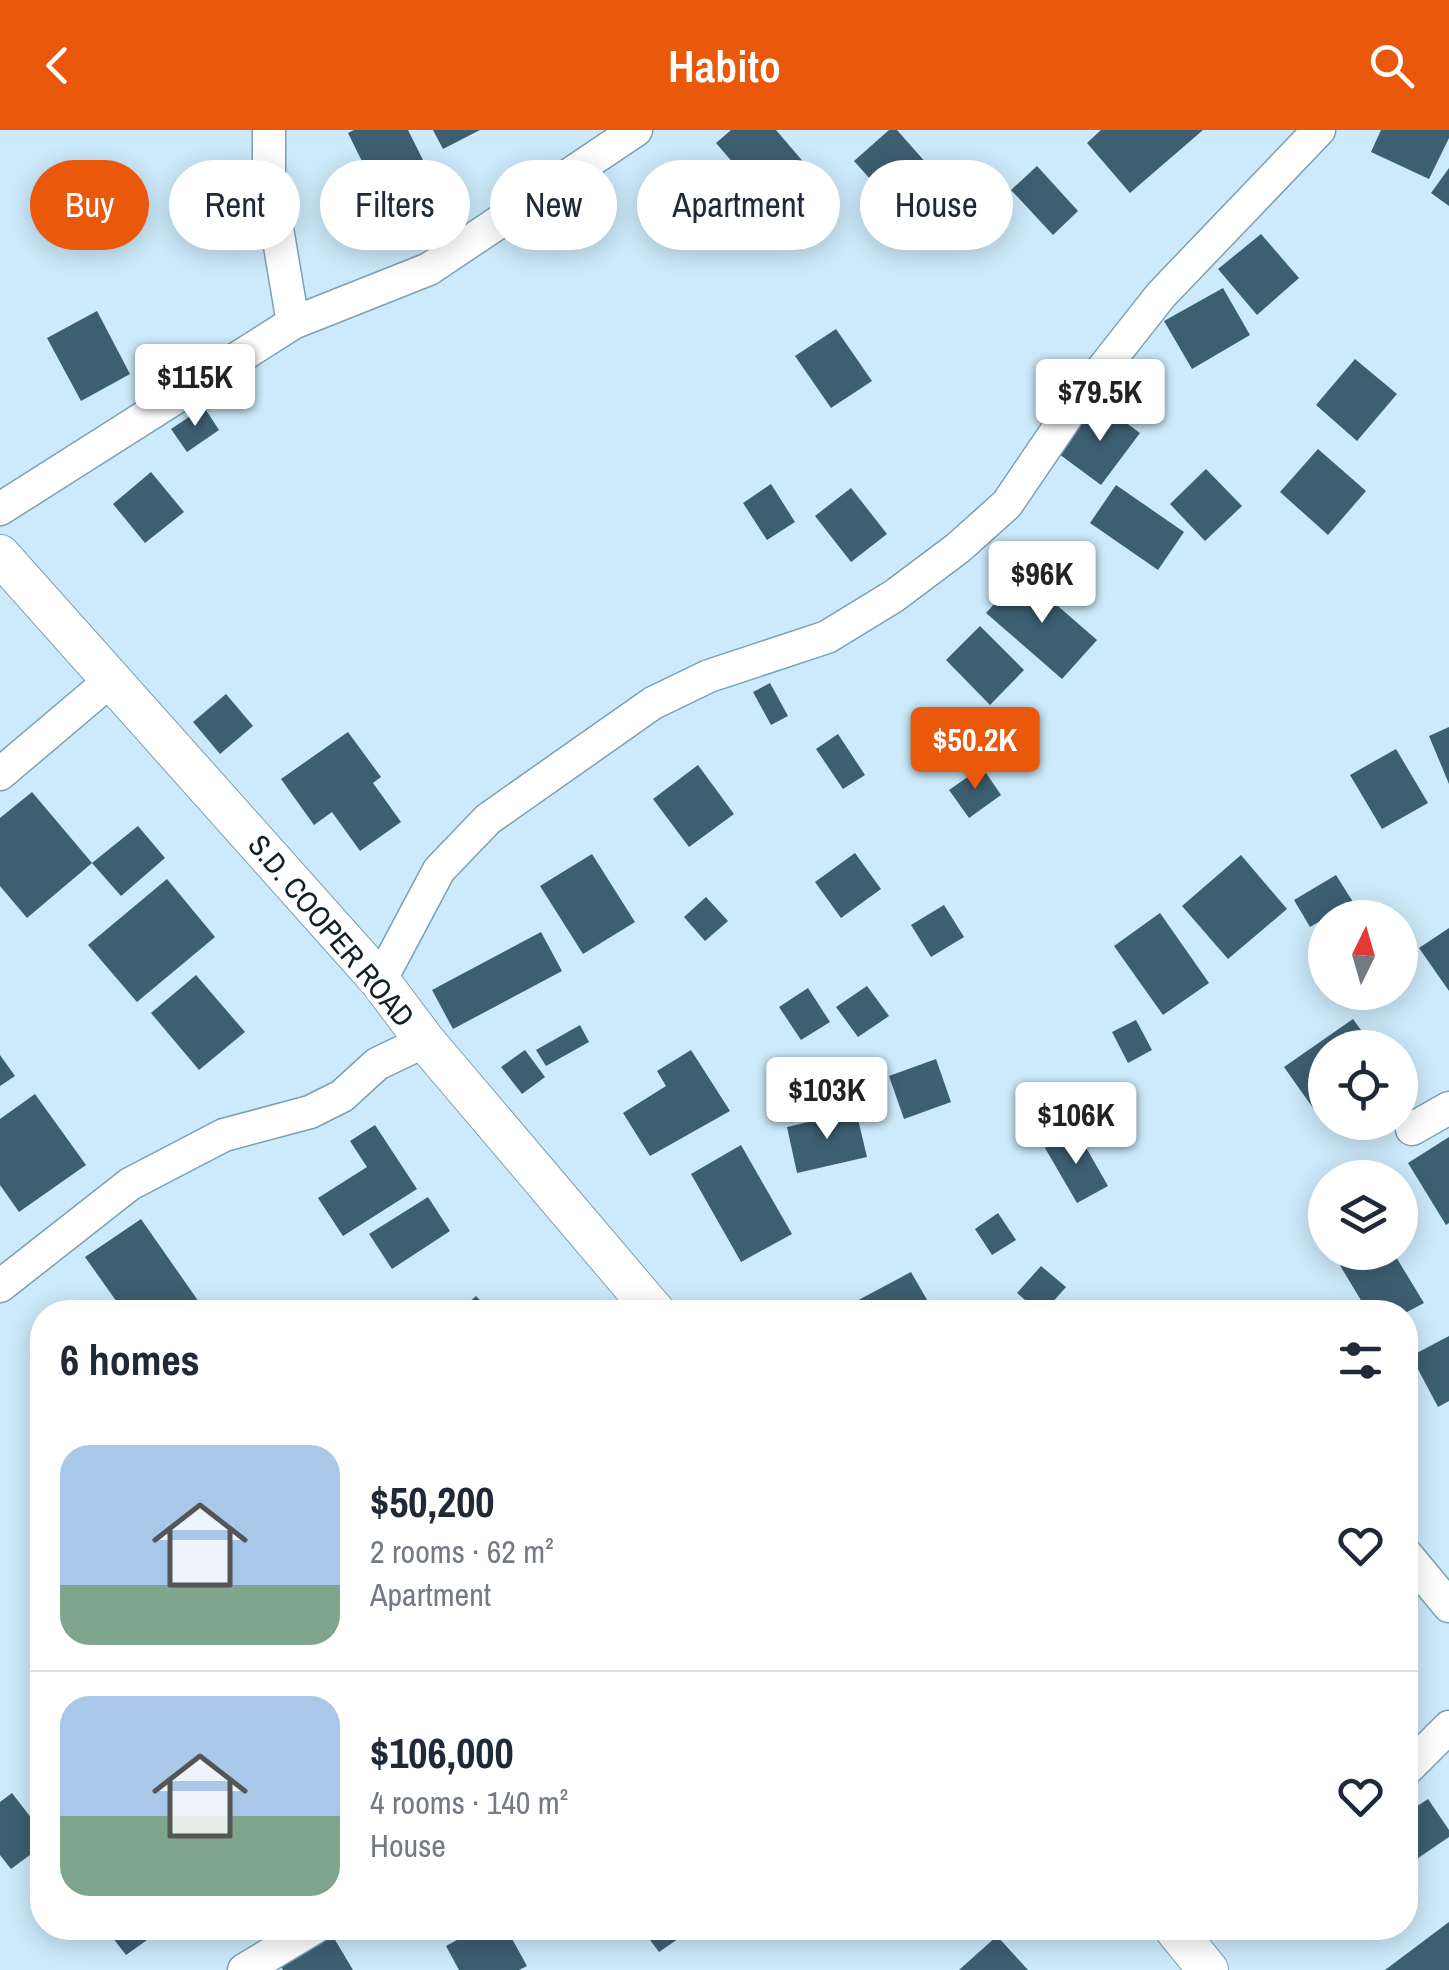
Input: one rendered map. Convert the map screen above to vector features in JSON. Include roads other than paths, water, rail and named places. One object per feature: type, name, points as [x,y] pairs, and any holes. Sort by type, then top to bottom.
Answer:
[{"type":"street","points":[[270,130],[269,181],[293,322]]},
{"type":"street","points":[[0,508],[293,322],[430,269],[636,130]]},
{"type":"street","points":[[380,981],[440,870],[488,819],[653,703],[709,676],[827,637],[894,596],[958,548],[1007,504],[1075,404],[1162,294],[1319,130]]},
{"type":"street","name":"S.D. COOPER ROAD","points":[[0,556],[380,981],[424,1041],[645,1300]]},
{"type":"street","points":[[0,774],[111,680]]},
{"type":"street","points":[[0,1286],[130,1184],[224,1135],[310,1112],[342,1096],[377,1064],[424,1041]]},
{"type":"street","points":[[1418,1126],[1449,1108]]},
{"type":"street","points":[[1418,1569],[1449,1606]]},
{"type":"street","points":[[1418,1758],[1449,1727]]},
{"type":"street","points":[[244,1970],[294,1940]]}]
